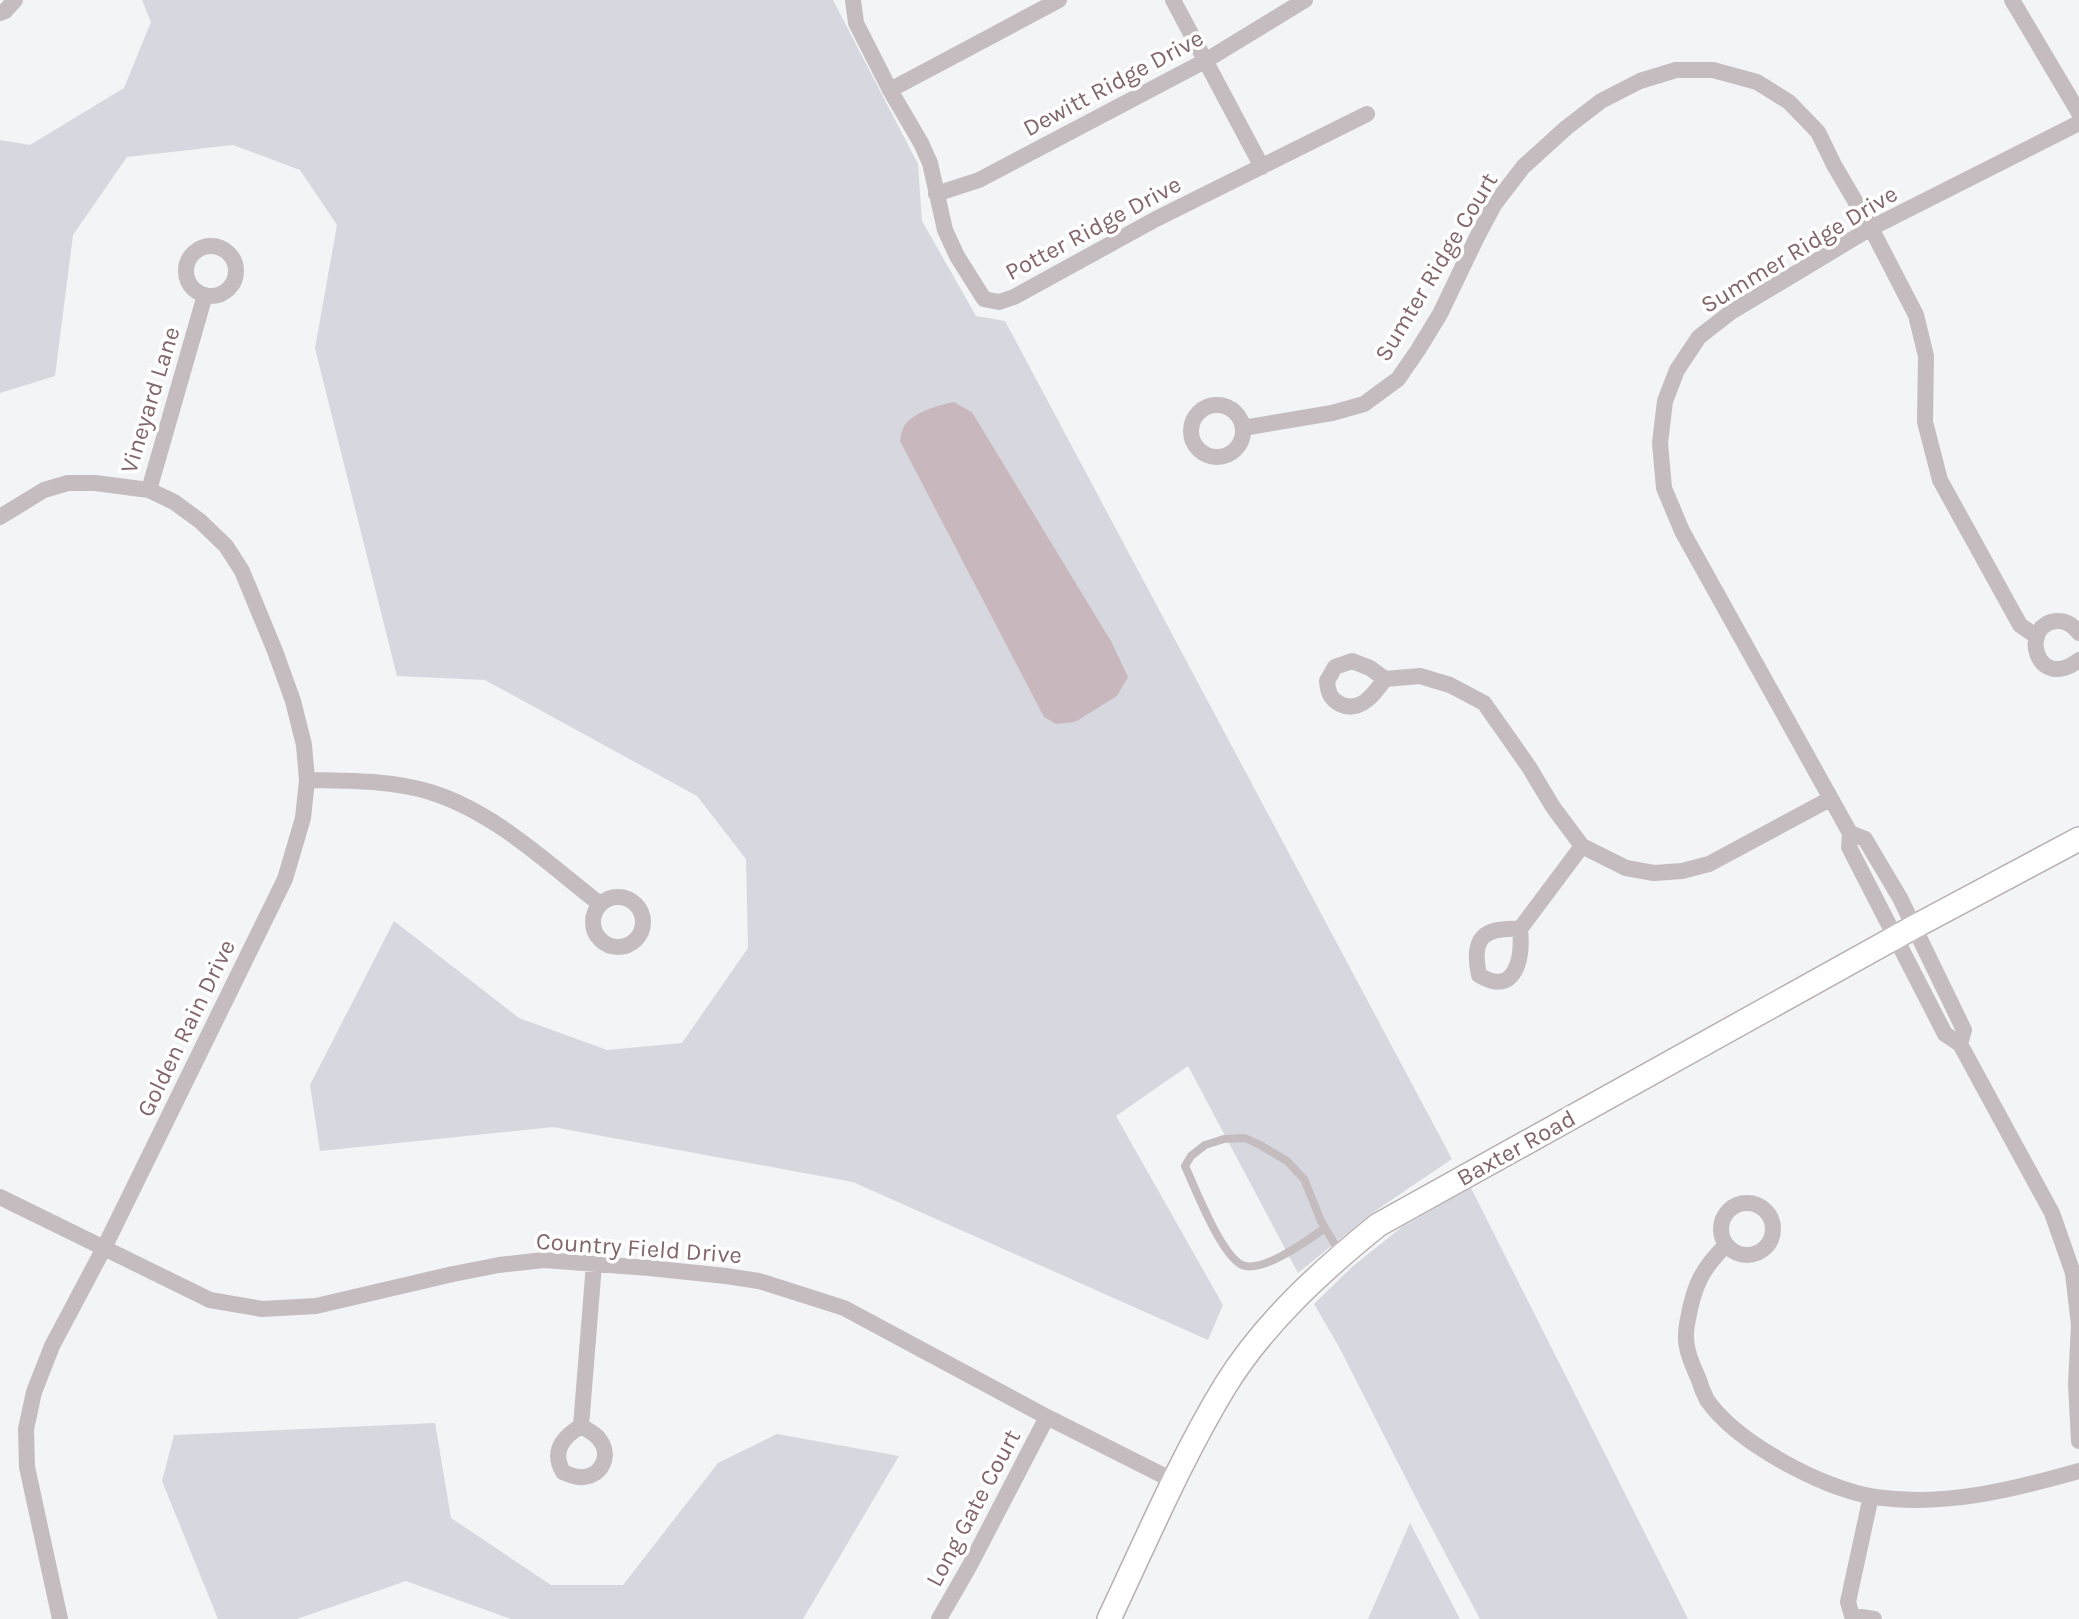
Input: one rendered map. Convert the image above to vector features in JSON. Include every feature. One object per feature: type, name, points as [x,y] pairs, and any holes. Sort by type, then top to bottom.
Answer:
[{"type":"main road","name":"Baxter Road","points":[[1109,1619],[1174,1481],[1226,1386],[1276,1320],[1378,1225],[1905,932],[2079,839]]},
{"type":"street","points":[[0,13],[15,0]]},
{"type":"street","name":"Potter Ridge Drive","points":[[853,0],[856,23],[930,163],[945,230],[957,256],[984,299],[999,302],[1029,290],[1156,219],[1367,114]]},
{"type":"street","points":[[890,90],[1059,0]]},
{"type":"street","points":[[1173,0],[1262,167]]},
{"type":"street","name":"Dewitt Ridge Drive","points":[[936,194],[979,180],[1205,61],[1305,0]]},
{"type":"street","points":[[2012,0],[2079,113]]},
{"type":"street","name":"Sumter Ridge Court","points":[[1243,428],[1332,413],[1364,404],[1398,379],[1440,314],[1494,205],[1523,167],[1601,101],[1640,81],[1676,71],[1713,70],[1758,82],[1789,102],[1818,132],[1916,315],[1926,356],[1925,422],[1940,480],[2020,625],[2037,637],[2036,655],[2048,667],[2065,668],[2079,660]]},
{"type":"street","name":"Summer Ridge Drive","points":[[1960,1044],[1964,1030],[1905,932],[1849,847],[1850,833],[1682,531],[1664,488],[1660,443],[1665,401],[1677,370],[1699,337],[1731,312],[1871,228],[2079,123]]},
{"type":"street","name":"Vineyard Lane","points":[[0,517],[44,491],[68,483],[95,483],[149,490],[205,295]]},
{"type":"street","name":"Golden Rain Drive","points":[[60,1619],[27,1467],[26,1429],[34,1392],[52,1346],[104,1248],[285,879],[303,818],[307,780],[304,745],[293,701],[242,571],[226,546],[200,521],[174,502],[149,490]]},
{"type":"street","points":[[2037,637],[2045,625],[2059,621],[2073,625],[2079,633]]},
{"type":"street","points":[[1385,679],[1419,676],[1450,685],[1484,703],[1582,846],[1626,868],[1654,873],[1682,871],[1709,864],[1830,799]]},
{"type":"street","points":[[307,780],[395,785],[428,792],[456,802],[487,817],[600,904]]},
{"type":"street","name":"Summer Ridge Drive","points":[[1850,833],[1865,839],[1900,898],[1911,970],[1945,1034],[1960,1044],[2052,1213],[2073,1273],[2079,1325],[2076,1384],[2079,1441]]},
{"type":"street","points":[[1520,929],[1582,846]]},
{"type":"street","name":"Country Field Drive","points":[[0,1197],[210,1300],[262,1309],[316,1307],[453,1274],[544,1260],[758,1281],[844,1308],[1047,1417],[1174,1481]]},
{"type":"street","points":[[1726,1245],[1711,1261],[1695,1286],[1685,1335],[1691,1362],[1707,1399],[1730,1425],[1774,1456],[1810,1477],[1871,1496],[1896,1499],[1955,1498],[2005,1491],[2079,1471]]},
{"type":"street","points":[[581,1426],[594,1264]]},
{"type":"street","name":"Long Gate Court","points":[[939,1619],[1047,1417]]},
{"type":"street","points":[[1871,1496],[1848,1602],[1854,1619],[1874,1619]]},
{"type":"lane","points":[[1325,1228],[1277,1259],[1258,1266],[1243,1266],[1233,1258],[1212,1227],[1185,1166],[1191,1156],[1205,1145],[1224,1139],[1245,1138],[1260,1145],[1287,1161],[1304,1179],[1325,1228],[1342,1256]]},
{"type":"shaded area","points":[[142,0],[833,0],[918,164],[922,221],[976,316],[1005,321],[1452,1159],[1372,1213],[1298,1273],[1188,1066],[1116,1116],[1223,1305],[1208,1340],[853,1182],[553,1127],[320,1151],[310,1085],[394,921],[519,1018],[607,1050],[682,1043],[748,948],[746,859],[697,796],[485,680],[397,676],[315,348],[337,225],[300,170],[233,145],[127,157],[73,235],[55,376],[0,393],[0,140],[30,145],[124,88],[151,22]],"holes":[[[954,402],[972,412],[1111,641]]]},
{"type":"shaded area","points":[[954,402],[972,412],[1111,641],[1128,677],[1117,696],[1075,722],[1056,724],[1044,717],[900,441],[903,429],[911,418]]},
{"type":"shaded area","points":[[1471,1188],[1688,1619],[1480,1619],[1338,1345],[1314,1304],[1353,1266],[1402,1227]]},
{"type":"shaded area","points":[[435,1423],[451,1518],[551,1585],[623,1585],[718,1463],[777,1434],[899,1456],[803,1619],[511,1619],[406,1581],[297,1619],[218,1619],[162,1481],[174,1435]]},
{"type":"shaded area","points":[[1410,1523],[1460,1619],[1368,1619]]}]
